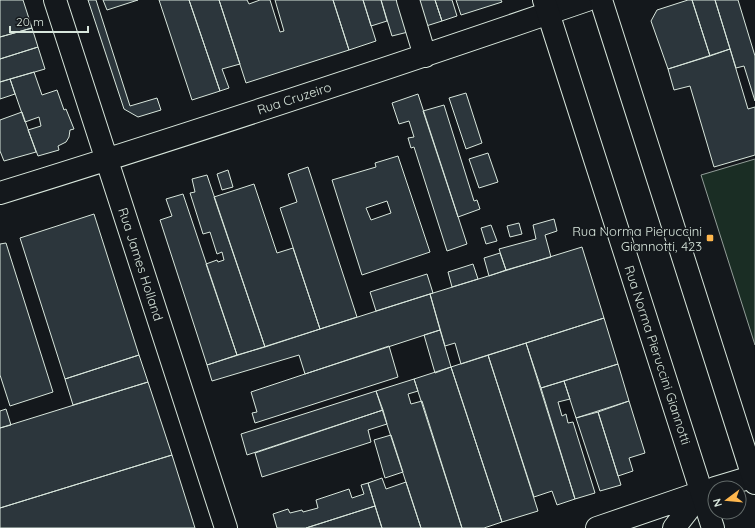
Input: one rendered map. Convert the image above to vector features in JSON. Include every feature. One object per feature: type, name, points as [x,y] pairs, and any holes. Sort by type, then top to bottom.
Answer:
[{"type":"street","name":"Rua James Holland","points":[[56,0],[226,528]]},
{"type":"street","points":[[408,0],[425,56]]},
{"type":"street","name":"Rua Cruzeiro","points":[[0,193],[108,160],[425,56],[546,7],[587,0]]},
{"type":"street","points":[[601,0],[754,478]]},
{"type":"street","name":"Rua Norma Pieruccini Giannotti","points":[[546,7],[708,480]]},
{"type":"street","points":[[597,528],[707,490]]},
{"type":"street","points":[[674,528],[707,493]]},
{"type":"green space","points":[[755,159],[755,345],[701,175]]},
{"type":"building","points":[[0,0],[23,0],[32,28],[0,37]]},
{"type":"building","points":[[88,0],[96,0],[130,106],[157,98],[161,110],[138,117],[124,109]]},
{"type":"building","points":[[103,0],[138,0],[107,10]]},
{"type":"building","points":[[159,0],[189,0],[220,91],[192,100]]},
{"type":"building","points":[[189,0],[219,0],[240,64],[222,69],[229,88],[220,91]]},
{"type":"building","points":[[219,0],[247,0],[249,4],[260,0],[270,0],[280,32],[284,31],[275,0],[333,0],[349,50],[246,83]]},
{"type":"building","points":[[333,0],[363,0],[376,41],[349,50]]},
{"type":"building","points":[[363,0],[381,0],[387,21],[371,26]]},
{"type":"building","points":[[381,0],[398,0],[408,32],[392,36]]},
{"type":"building","points":[[415,0],[435,0],[442,21],[423,27]]},
{"type":"building","points":[[435,0],[452,0],[457,16],[442,21]]},
{"type":"building","points":[[456,0],[501,0],[502,2],[461,15]]},
{"type":"building","points":[[692,0],[710,56],[668,69],[651,21],[657,10]]},
{"type":"building","points":[[692,0],[715,0],[730,49],[710,56]]},
{"type":"building","points":[[715,0],[738,0],[755,56],[755,101],[744,66],[736,68]]},
{"type":"building","points":[[32,28],[38,47],[0,59],[0,37]]},
{"type":"building","points":[[38,47],[45,69],[0,82],[0,59]]},
{"type":"building","points":[[730,49],[748,109],[755,107],[755,155],[714,167],[690,86],[674,90],[668,69]]},
{"type":"building","points":[[34,72],[42,95],[57,90],[64,110],[66,109],[74,129],[70,130],[69,137],[66,142],[58,146],[59,150],[38,156],[28,130],[41,126],[39,117],[25,122],[10,79]]},
{"type":"building","points":[[10,79],[15,94],[0,99],[0,82]]},
{"type":"building","points":[[466,93],[482,143],[466,149],[449,98]]},
{"type":"building","points":[[418,94],[467,244],[447,251],[414,147],[411,148],[408,138],[414,137],[409,121],[399,124],[392,103]]},
{"type":"building","points":[[444,105],[474,201],[477,200],[480,209],[458,217],[423,111]]},
{"type":"building","points":[[22,112],[36,152],[4,161],[0,151],[0,120]]},
{"type":"building","points":[[488,153],[498,182],[479,188],[469,159]]},
{"type":"building","points":[[398,156],[430,252],[362,275],[332,180],[376,167],[375,163]],"holes":[[[387,201],[391,213],[371,220],[366,208]]]},
{"type":"building","points":[[308,167],[357,317],[320,329],[280,208],[297,202],[288,174]]},
{"type":"building","points":[[228,170],[233,187],[222,190],[217,174]]},
{"type":"building","points":[[207,175],[265,347],[237,355],[206,264],[217,260],[218,262],[224,260],[222,252],[217,254],[210,232],[203,234],[190,193],[195,192],[192,179]]},
{"type":"building","points":[[254,184],[277,253],[293,248],[320,329],[265,347],[214,197]]},
{"type":"building","points":[[183,194],[237,355],[207,365],[160,220],[172,216],[166,199]]},
{"type":"building","points":[[94,214],[139,355],[65,379],[20,238]]},
{"type":"building","points":[[554,219],[557,231],[545,235],[551,257],[506,270],[499,249],[536,239],[533,225]]},
{"type":"building","points":[[519,223],[522,234],[510,237],[507,226]]},
{"type":"building","points":[[491,225],[497,241],[486,244],[481,228]]},
{"type":"building","points":[[6,243],[53,392],[10,406],[0,375],[0,244]]},
{"type":"building","points":[[582,247],[604,318],[461,364],[455,343],[445,346],[430,294]]},
{"type":"building","points":[[500,253],[506,270],[489,276],[484,258]]},
{"type":"building","points":[[473,264],[478,279],[452,287],[448,272]]},
{"type":"building","points":[[427,274],[433,293],[376,311],[370,292]]},
{"type":"building","points":[[430,294],[440,330],[305,374],[299,355],[212,381],[207,365]]},
{"type":"building","points":[[604,318],[618,364],[541,388],[526,343]]},
{"type":"building","points":[[440,330],[451,367],[435,373],[424,335]]},
{"type":"building","points":[[526,343],[575,499],[557,505],[552,491],[534,497],[488,355]]},
{"type":"building","points":[[389,346],[398,377],[255,423],[252,413],[257,412],[251,392]]},
{"type":"building","points":[[139,355],[148,382],[73,405],[65,379]]},
{"type":"building","points":[[488,355],[538,511],[502,522],[451,367]]},
{"type":"building","points":[[618,364],[629,401],[576,418],[564,381]]},
{"type":"building","points":[[451,367],[502,522],[484,528],[462,528],[414,379]]},
{"type":"building","points":[[414,379],[418,391],[408,394],[411,404],[422,401],[462,528],[421,528],[376,391]]},
{"type":"building","points":[[564,381],[570,399],[558,402],[562,416],[566,414],[568,423],[573,422],[595,493],[575,499],[541,388]]},
{"type":"building","points":[[148,382],[172,455],[0,508],[0,428]]},
{"type":"building","points":[[376,391],[383,410],[247,455],[241,434]]},
{"type":"building","points":[[629,401],[645,453],[629,458],[633,471],[618,476],[598,412]]},
{"type":"building","points":[[6,409],[11,425],[0,428],[0,411]]},
{"type":"building","points":[[383,410],[387,424],[368,430],[371,442],[262,477],[255,453]]},
{"type":"building","points":[[598,412],[621,485],[600,491],[576,418]]},
{"type":"building","points":[[391,435],[403,472],[385,478],[374,440]]},
{"type":"building","points":[[172,455],[195,528],[0,528],[0,508]]},
{"type":"building","points":[[382,478],[386,489],[406,482],[421,528],[382,528],[368,483]]},
{"type":"building","points":[[368,483],[375,506],[306,528],[277,528],[273,514],[288,509],[290,513],[302,510],[303,512],[318,508],[316,500],[349,489],[352,498],[364,494],[361,485]]},
{"type":"building","points":[[375,506],[382,528],[306,528]]},
{"type":"place","name":"Rua Norma Pieruccini Giannotti, 423","points":[[710,238]]}]
